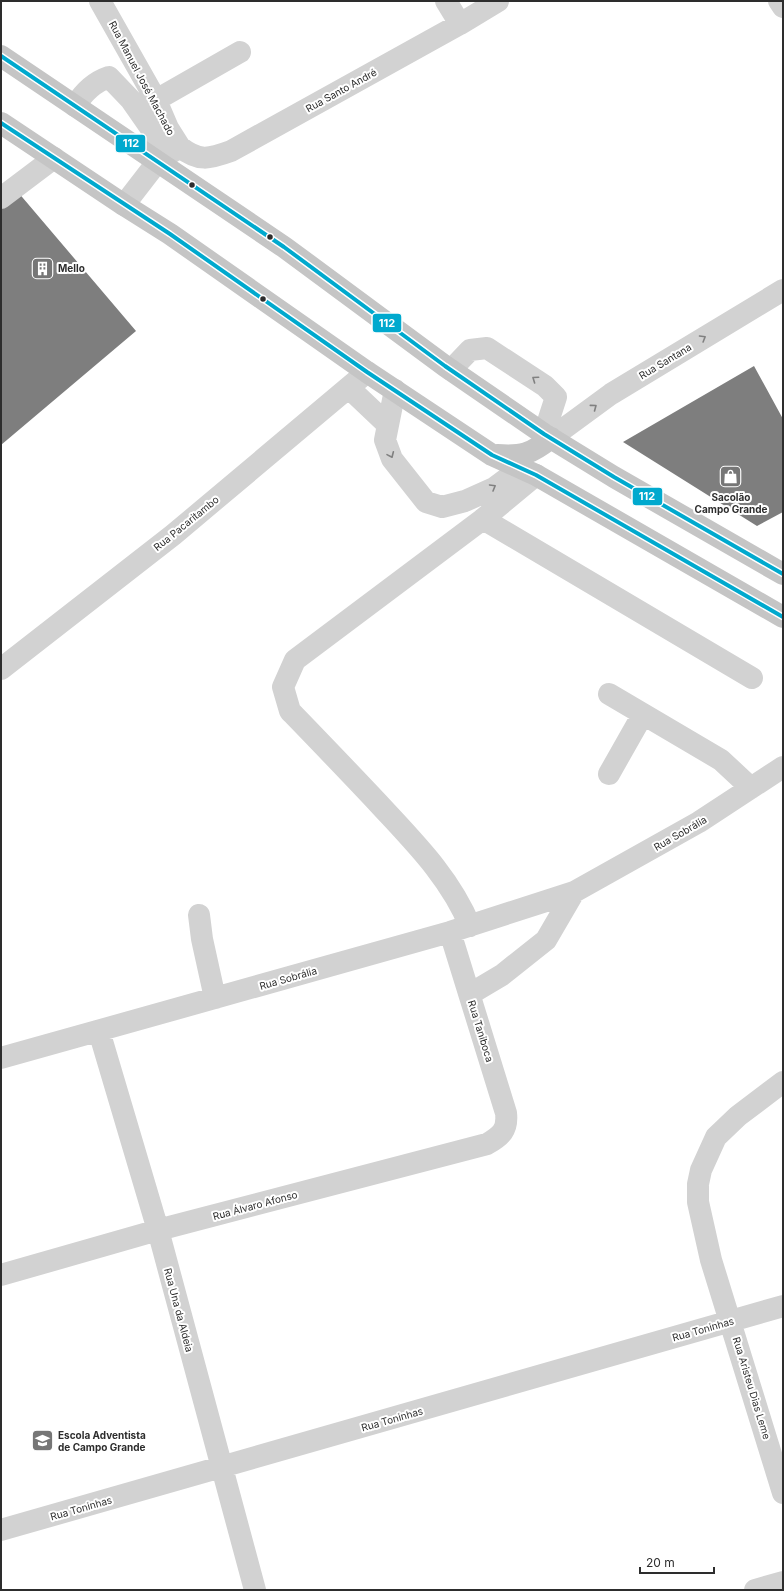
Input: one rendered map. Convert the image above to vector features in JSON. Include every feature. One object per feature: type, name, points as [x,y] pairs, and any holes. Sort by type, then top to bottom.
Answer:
[{"type":"main road","points":[[1,56],[75,106],[169,154],[284,247],[451,370],[547,436],[614,478],[783,574]]},
{"type":"main road","points":[[1,123],[170,234],[367,372],[492,455],[529,471],[783,617]]},
{"type":"main road","points":[[492,455],[520,456],[530,453],[547,436]]},
{"type":"street","name":"Rua Manuel José Machado","points":[[100,1],[156,100],[168,128],[169,154]]},
{"type":"street","points":[[446,1],[460,24]]},
{"type":"street","name":"Rua Santo André","points":[[169,154],[199,158],[214,157],[231,151],[460,24],[498,1]]},
{"type":"street","points":[[780,1],[783,7]]},
{"type":"street","points":[[156,100],[240,52]]},
{"type":"street","points":[[75,106],[82,95],[102,79],[109,77],[131,100],[169,154],[124,205]]},
{"type":"street","points":[[1,198],[54,158]]},
{"type":"street","name":"Rua Santana","points":[[547,436],[576,420],[611,394],[783,290]]},
{"type":"street","points":[[451,370],[470,350],[487,348],[545,386],[576,420]]},
{"type":"street","name":"Rua Pacaritambo","points":[[1,669],[173,535],[367,372]]},
{"type":"street","points":[[349,388],[388,425]]},
{"type":"street","points":[[395,390],[385,440],[392,459],[426,502],[442,507],[465,501],[529,471]]},
{"type":"street","points":[[547,436],[556,397]]},
{"type":"street","points":[[470,926],[460,902],[420,849],[290,711],[283,687],[294,660],[483,519],[529,471]]},
{"type":"street","points":[[483,519],[752,678]]},
{"type":"street","points":[[609,694],[722,760],[752,788]]},
{"type":"street","points":[[609,774],[643,714]]},
{"type":"street","name":"Rua Sobrália","points":[[1,1058],[450,932],[574,892],[699,822],[783,767]]},
{"type":"street","points":[[470,994],[502,975],[546,940],[574,892]]},
{"type":"street","points":[[199,915],[202,939],[215,998]]},
{"type":"street","name":"Rua Taniboca","points":[[450,932],[506,1113],[505,1130]]},
{"type":"street","name":"Rua Una da Aldeia","points":[[99,1031],[158,1230],[255,1590]]},
{"type":"street","name":"Rua Aristeu Dias Leme","points":[[783,1082],[724,1128],[710,1147],[700,1170],[698,1202],[711,1260],[783,1494]]},
{"type":"street","name":"Rua Álvaro Afonso","points":[[1,1275],[158,1230],[487,1144],[499,1137],[505,1130]]},
{"type":"street","name":"Rua Toninhas","points":[[1,1530],[783,1306]]},
{"type":"street","points":[[755,1590],[783,1582]]},
{"type":"building","name":"Mello","points":[[17,191],[136,331],[1,445],[1,205]]},
{"type":"building","name":"Sacolão Campo Grande","points":[[754,366],[783,419],[783,512],[757,526],[623,442]]},
{"type":"transit line","name":"112","points":[[1,56],[284,247],[445,366],[544,434],[614,477],[783,574]]},
{"type":"transit line","name":"112","points":[[1,123],[170,234],[367,372],[492,455],[536,475],[783,617]]},
{"type":"place","name":"Mello","points":[[42,268]]},
{"type":"place","name":"Sacolão Campo Grande","points":[[731,477]]},
{"type":"place","name":"Escola Adventista de Campo Grande","points":[[42,1441]]}]
